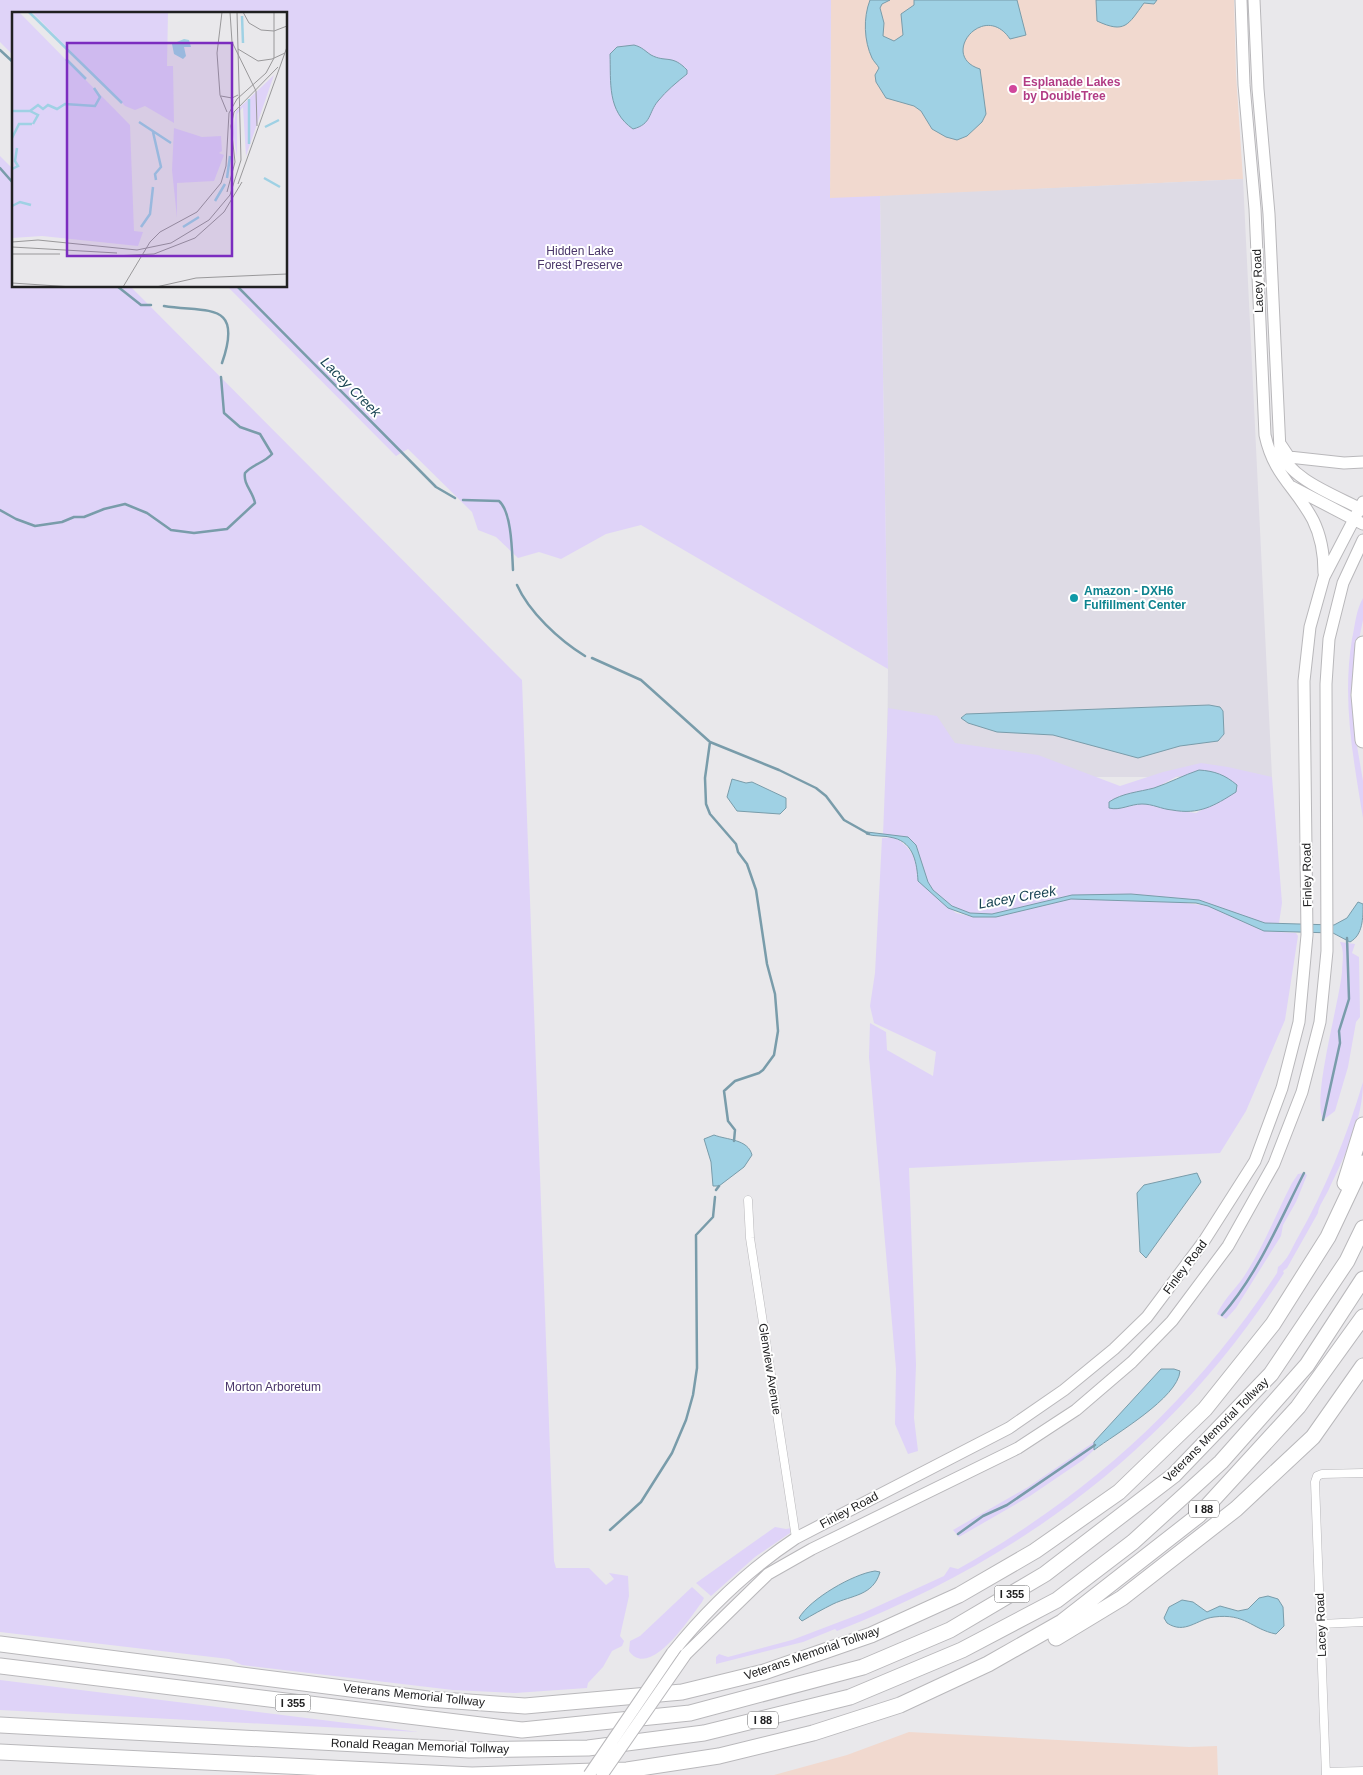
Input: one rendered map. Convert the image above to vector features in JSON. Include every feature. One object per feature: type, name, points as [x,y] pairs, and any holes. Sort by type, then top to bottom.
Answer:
[{"type":"highway","points":[[1363,644],[1359,695],[1363,740]]},
{"type":"highway","points":[[1328,1237],[1363,1125]]},
{"type":"highway","name":"Veterans Memorial Tollway","points":[[0,1644],[428,1699],[525,1706],[682,1692],[764,1672],[871,1635],[960,1595],[1035,1551],[1119,1492],[1204,1409],[1273,1324],[1328,1237],[1363,1163]]},
{"type":"highway","name":"Veterans Memorial Tollway","points":[[0,1666],[522,1730],[690,1713],[862,1667],[950,1630],[1045,1574],[1174,1476],[1271,1374],[1347,1261],[1363,1228]]},
{"type":"highway","name":"Ronald Reagan Memorial Tollway","points":[[0,1725],[470,1750],[588,1748],[704,1733],[850,1696],[962,1650],[1057,1600],[1133,1542],[1221,1462],[1307,1365],[1363,1279]]},
{"type":"highway","name":"Ronald Reagan Memorial Tollway","points":[[0,1752],[472,1775],[627,1770],[719,1756],[813,1733],[900,1705],[1003,1656],[1062,1622],[1199,1515],[1298,1407],[1363,1317]]},
{"type":"highway","points":[[1003,1656],[1038,1648],[1122,1598],[1236,1509],[1313,1437],[1363,1366]]},
{"type":"main road","name":"Lacey Road","points":[[1241,0],[1244,85],[1255,209],[1265,435],[1270,457],[1288,485],[1363,524]]},
{"type":"main road","name":"Lacey Road","points":[[1254,0],[1259,98],[1269,214],[1278,441],[1283,460],[1292,472],[1362,506]]},
{"type":"main road","points":[[1278,441],[1289,457],[1344,463],[1363,462]]},
{"type":"main road","points":[[1288,485],[1316,528],[1324,558],[1324,577]]},
{"type":"main road","name":"Finley Road","points":[[588,1775],[672,1653],[693,1627],[733,1586],[796,1538],[1010,1428],[1064,1390],[1100,1361],[1147,1317],[1204,1242],[1254,1161],[1282,1088],[1299,1022],[1307,935],[1304,681],[1310,627],[1324,577],[1352,519],[1362,506]]},
{"type":"main road","name":"Finley Road","points":[[602,1775],[686,1654],[768,1574],[812,1549],[1018,1448],[1076,1410],[1132,1362],[1172,1321],[1228,1246],[1274,1164],[1302,1092],[1320,1022],[1327,951],[1326,684],[1329,639],[1342,583],[1363,540]]},
{"type":"street","name":"Glenview Avenue","points":[[748,1200],[750,1238],[796,1538]]},
{"type":"street","name":"Lacey Road","points":[[1326,1774],[1315,1482],[1317,1476],[1328,1473],[1363,1472]]},
{"type":"street","points":[[1320,1624],[1363,1622]]},
{"type":"street","points":[[1326,1774],[1363,1771]]},
{"type":"shaded area","points":[[831,0],[1234,0],[1236,74],[1243,179],[830,199]]},
{"type":"shaded area","points":[[1243,179],[1272,777],[887,777],[888,669],[880,196]]},
{"type":"shaded area","points":[[909,1732],[1189,1747],[1217,1746],[1218,1775],[774,1775],[847,1755]]},
{"type":"green space","name":"Hidden Lake Forest Preserve","points":[[0,0],[831,0],[830,198],[880,196],[888,669],[641,525],[606,534],[561,559],[539,552],[518,558],[496,537],[478,530],[472,512],[408,449],[396,456],[229,288],[288,288],[288,12],[12,12],[12,54],[0,42]]},
{"type":"green space","name":"Morton Arboretum","points":[[0,156],[12,168],[12,288],[132,288],[522,680],[554,1561],[556,1568],[589,1568],[606,1585],[614,1579],[609,1573],[628,1576],[629,1596],[620,1636],[624,1641],[622,1646],[612,1651],[603,1667],[588,1683],[587,1688],[515,1693],[453,1690],[242,1665],[229,1659],[0,1632]]},
{"type":"green space","points":[[1363,598],[1363,620],[1356,654],[1353,690],[1350,695],[1353,697],[1355,734],[1363,781],[1363,818],[1350,729],[1348,684],[1352,639],[1357,613]]},
{"type":"green space","points":[[888,708],[937,716],[955,743],[1038,755],[1120,786],[1163,772],[1201,763],[1228,767],[1272,777],[1282,903],[1279,923],[1265,923],[1254,920],[1199,900],[1131,894],[1072,895],[992,914],[970,913],[952,906],[933,890],[928,882],[916,845],[908,837],[883,835]],"holes":[[[1178,776],[1237,785],[1236,792],[1196,813],[1171,810],[1153,804],[1131,804],[1117,797],[1157,787]]]},
{"type":"green space","points":[[894,837],[910,850],[917,867],[919,881],[956,913],[973,917],[996,917],[1071,899],[1178,902],[1208,906],[1264,931],[1296,933],[1298,936],[1285,1020],[1246,1111],[1220,1153],[909,1168],[916,1365],[914,1418],[918,1451],[908,1454],[895,1424],[896,1369],[869,1057],[870,1023],[886,1032],[887,1050],[933,1076],[936,1052],[874,1023],[870,1006],[875,973],[882,838]]},
{"type":"green space","points":[[1340,942],[1355,944],[1352,953],[1359,957],[1360,1017],[1356,1022],[1348,1067],[1335,1111],[1323,1120],[1321,1092],[1323,1072],[1342,972],[1343,953]]},
{"type":"green space","points":[[1363,1082],[1360,1110],[1347,1150],[1318,1213],[1287,1268],[1283,1271],[1284,1273],[1241,1335],[1194,1391],[1144,1442],[1090,1489],[1032,1531],[971,1568],[906,1601],[837,1631],[835,1629],[803,1642],[716,1664],[716,1657],[719,1654],[728,1657],[792,1640],[863,1613],[944,1576],[950,1567],[958,1569],[1007,1540],[1053,1509],[1096,1476],[1174,1403],[1211,1363],[1277,1273],[1278,1267],[1287,1258],[1326,1182],[1350,1122]]},
{"type":"green space","points":[[1304,1173],[1307,1175],[1296,1202],[1283,1225],[1281,1236],[1236,1308],[1226,1319],[1217,1314],[1254,1260],[1292,1183],[1298,1174]]},
{"type":"green space","points":[[1094,1442],[1094,1450],[1083,1460],[1030,1496],[959,1537],[953,1530],[1028,1487]]},
{"type":"green space","points":[[775,1527],[791,1528],[790,1533],[755,1557],[711,1596],[696,1583]]},
{"type":"green space","points":[[692,1587],[704,1598],[680,1632],[658,1652],[648,1658],[638,1658],[629,1651],[630,1641],[640,1636]]},
{"type":"green space","points":[[0,1680],[419,1732],[0,1710]]},
{"type":"water","points":[[870,0],[890,0],[882,4],[880,8],[884,23],[883,36],[894,41],[903,35],[901,14],[914,5],[914,0],[1017,0],[1026,35],[1010,39],[1000,29],[988,25],[978,28],[970,34],[964,44],[963,53],[968,62],[980,69],[986,114],[982,122],[967,136],[957,140],[946,137],[932,129],[921,111],[914,106],[886,98],[876,82],[875,75],[879,68],[869,51],[866,37],[865,22]]},
{"type":"water","points":[[1096,0],[1157,0],[1154,4],[1144,3],[1129,22],[1120,27],[1114,27],[1097,21]]},
{"type":"water","points":[[634,45],[656,57],[677,62],[687,70],[687,74],[661,97],[647,121],[633,129],[619,114],[612,96],[610,54],[617,47]]},
{"type":"water","points":[[1209,705],[1220,707],[1223,711],[1224,734],[1218,741],[1180,746],[1138,758],[1053,735],[997,732],[968,723],[961,718],[966,714]]},
{"type":"water","points":[[1199,770],[1220,774],[1237,785],[1236,792],[1213,805],[1198,810],[1182,811],[1142,804],[1117,809],[1109,808],[1109,802],[1119,797],[1154,788]]},
{"type":"water","points":[[732,779],[746,783],[752,782],[786,798],[786,808],[780,814],[737,811],[727,797]]},
{"type":"water","points":[[867,832],[908,837],[916,845],[928,882],[933,890],[952,906],[970,913],[992,914],[1072,895],[1131,894],[1199,900],[1265,923],[1334,925],[1347,918],[1358,902],[1363,904],[1363,915],[1360,931],[1350,942],[1333,933],[1264,931],[1208,906],[1196,903],[1071,899],[996,917],[973,917],[948,908],[918,881],[915,861],[906,844],[894,838],[869,835],[866,834]]},
{"type":"water","points":[[714,1135],[742,1143],[750,1150],[752,1155],[744,1167],[719,1186],[713,1186],[711,1162],[704,1139]]},
{"type":"water","points":[[1197,1173],[1201,1182],[1146,1258],[1140,1252],[1137,1193],[1144,1185]]},
{"type":"water","points":[[1161,1369],[1180,1371],[1177,1381],[1169,1392],[1144,1415],[1094,1450],[1094,1442]]},
{"type":"water","points":[[875,1571],[880,1572],[877,1580],[861,1594],[833,1604],[802,1621],[799,1618],[812,1603],[833,1588],[855,1577]]},
{"type":"water","points":[[1268,1596],[1278,1599],[1283,1607],[1284,1626],[1276,1634],[1267,1632],[1234,1617],[1208,1618],[1185,1627],[1173,1626],[1167,1623],[1164,1618],[1169,1607],[1182,1600],[1193,1602],[1207,1612],[1220,1606],[1238,1611],[1248,1609],[1259,1598]]},
{"type":"waterway","name":"Lacey Creek","points":[[0,50],[12,61]]},
{"type":"waterway","points":[[0,168],[12,182]]},
{"type":"waterway","points":[[120,288],[141,305],[151,305]]},
{"type":"waterway","name":"Lacey Creek","points":[[239,288],[436,487],[455,498]]},
{"type":"waterway","points":[[164,306],[207,310],[224,319],[228,328],[228,343],[222,363]]},
{"type":"waterway","points":[[0,510],[16,519],[35,526],[62,522],[74,517],[84,517],[104,509],[125,504],[147,513],[171,530],[194,533],[227,529],[255,503],[245,481],[245,473],[272,454],[260,434],[240,427],[224,413],[221,377]]},
{"type":"waterway","name":"Lacey Creek","points":[[463,500],[499,501],[503,506],[507,514],[511,533],[513,570]]},
{"type":"waterway","name":"Lacey Creek","points":[[517,585],[529,605],[546,625],[585,656]]},
{"type":"waterway","name":"Lacey Creek","points":[[592,658],[641,680],[710,742],[779,770],[816,788],[826,796],[844,820],[869,834]]},
{"type":"waterway","points":[[710,742],[705,778],[706,804],[710,814],[736,844],[738,852],[747,864],[756,890],[767,964],[775,994],[778,1031],[774,1055],[763,1070],[735,1081],[724,1091],[728,1121],[735,1130],[734,1141]]},
{"type":"waterway","points":[[1323,1120],[1340,1043],[1339,1031],[1349,999],[1347,938]]},
{"type":"waterway","points":[[1222,1315],[1257,1265],[1304,1173]]},
{"type":"waterway","points":[[716,1190],[719,1186]]},
{"type":"waterway","points":[[610,1530],[641,1502],[672,1453],[686,1420],[693,1395],[697,1368],[696,1235],[713,1217],[715,1197]]},
{"type":"waterway","points":[[958,1534],[983,1516],[1007,1505],[1095,1445]]},
{"type":"place","name":"Esplanade Lakes by DoubleTree","points":[[1013,89]]},
{"type":"place","name":"Amazon - DXH6 Fulfillment Center","points":[[1074,598]]}]
